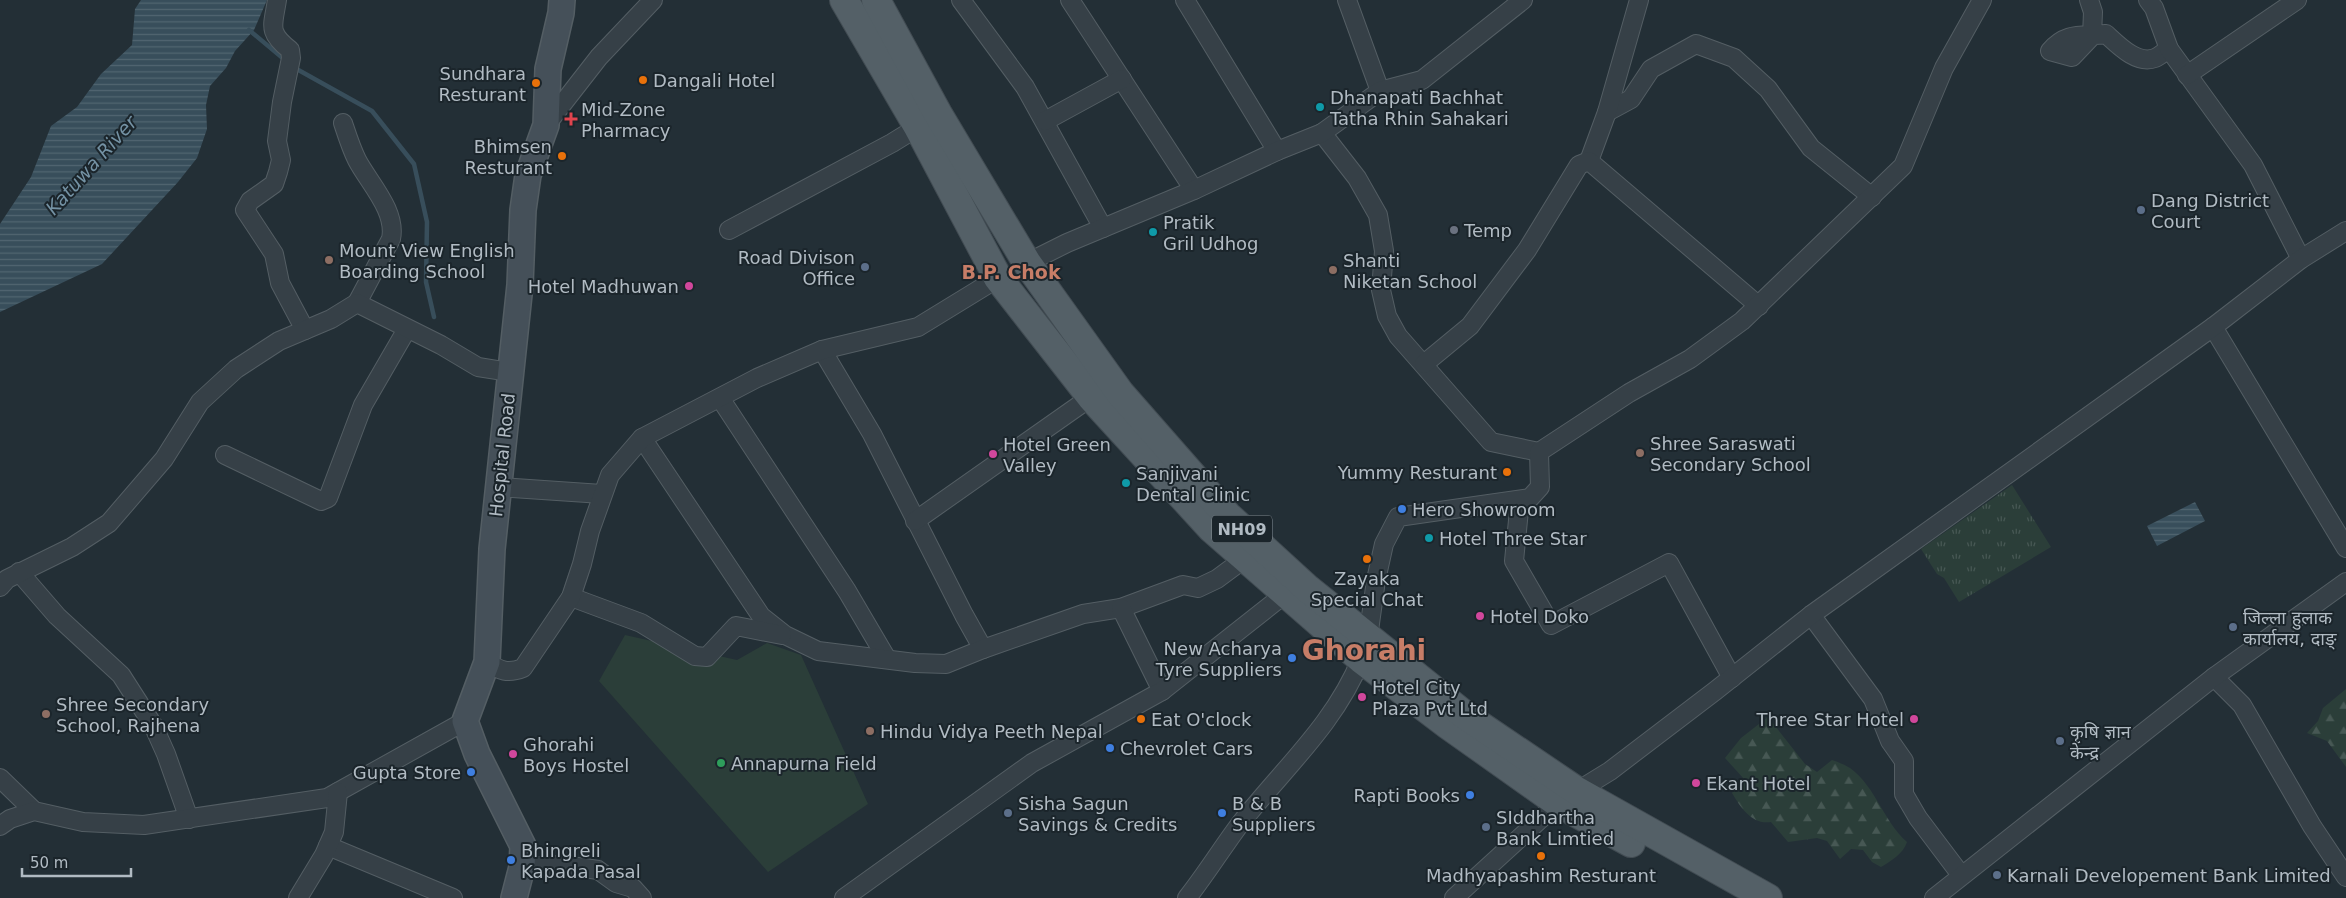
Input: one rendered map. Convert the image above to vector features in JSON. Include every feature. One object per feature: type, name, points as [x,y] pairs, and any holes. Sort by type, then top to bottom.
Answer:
[{"type":"main road","name":"NH09","points":[[844,0],[1120,393],[1227,515],[1308,589],[1364,648],[1448,725],[1731,898]]},
{"type":"main road","name":"NH09","points":[[876,0],[999,279],[1091,397],[1212,529],[1284,594],[1364,648]]},
{"type":"main road","points":[[999,279],[1027,263]]},
{"type":"main road","name":"NH09","points":[[1568,797],[1768,898]]},
{"type":"street","points":[[276,0],[273,31],[276,39],[290,50],[291,58],[282,102],[277,141],[281,160],[274,184],[250,201],[245,210],[274,254],[280,283],[305,330]]},
{"type":"street","name":"Hospital Road","points":[[465,721],[487,662],[492,549],[520,285],[523,210],[528,175],[546,125],[548,69],[562,0]]},
{"type":"street","points":[[546,125],[599,57],[653,0]]},
{"type":"street","points":[[961,0],[1025,87],[1103,228]]},
{"type":"street","points":[[1070,0],[1194,190]]},
{"type":"street","points":[[1184,0],[1276,150]]},
{"type":"street","points":[[1347,0],[1380,91]]},
{"type":"street","points":[[1424,364],[1470,326],[1527,250],[1578,165],[1589,161],[1607,112],[1638,0]]},
{"type":"street","points":[[1322,134],[1357,178],[1378,215],[1384,251],[1380,290],[1387,316],[1398,336],[1424,364],[1462,411],[1492,442],[1539,452],[1629,393],[1690,359],[1759,306],[1903,166],[1944,68],[1982,0]]},
{"type":"street","points":[[2089,0],[2092,12],[2092,36],[2106,34],[2125,51],[2140,57],[2154,58],[2169,49]]},
{"type":"street","points":[[2187,75],[2297,0]]},
{"type":"street","points":[[1027,263],[1067,243],[1194,190],[1276,150],[1322,134],[1380,91],[1422,80],[1514,2]]},
{"type":"street","points":[[2154,3],[2169,49],[2253,165],[2301,259]]},
{"type":"street","points":[[1607,112],[1631,100],[1651,69],[1696,44],[1734,58],[1768,89],[1810,148],[1872,197]]},
{"type":"street","points":[[1045,122],[1122,79]]},
{"type":"street","points":[[729,230],[892,143],[928,120]]},
{"type":"street","points":[[189,819],[166,754],[153,725],[121,675],[58,616],[6,577],[72,546],[109,523],[164,459],[200,402],[236,369],[280,341],[331,318],[357,303],[391,239],[393,230],[392,222],[382,201],[356,158],[343,123]]},
{"type":"street","points":[[1589,161],[1759,306]]},
{"type":"street","points":[[1454,898],[1568,797],[1610,771],[1732,678],[1811,614],[2213,327],[2301,259],[2346,231]]},
{"type":"street","points":[[487,662],[500,671],[512,673],[523,668],[570,596],[602,494],[610,475],[642,438],[757,378],[822,350],[918,328],[999,279]]},
{"type":"street","points":[[357,303],[478,367],[510,372]]},
{"type":"street","points":[[2213,327],[2346,548]]},
{"type":"street","points":[[226,455],[321,501],[328,498],[364,405],[407,329]]},
{"type":"street","points":[[822,350],[872,434],[915,521],[983,648]]},
{"type":"street","points":[[915,521],[1091,397]]},
{"type":"street","points":[[720,398],[847,590],[887,659]]},
{"type":"street","points":[[642,438],[762,616],[785,635],[818,651],[845,656],[946,664],[983,648],[1083,614],[1121,608],[1183,585],[1198,588],[1217,579],[1244,559]]},
{"type":"street","points":[[1187,898],[1208,872],[1240,824],[1308,746],[1351,684],[1364,648],[1384,544],[1398,517],[1530,498],[1540,488],[1539,452]]},
{"type":"street","points":[[499,487],[602,494]]},
{"type":"street","points":[[1520,500],[1514,561],[1551,625],[1669,563],[1732,678]]},
{"type":"street","points":[[1934,898],[2214,677],[2346,582]]},
{"type":"street","points":[[844,898],[1032,763],[1162,691],[1284,594]]},
{"type":"street","points":[[570,596],[641,623],[695,656],[707,657],[736,626],[785,635]]},
{"type":"street","points":[[1121,608],[1162,691]]},
{"type":"street","points":[[1811,614],[1873,699],[1890,741],[1904,761],[1904,794],[1918,818],[1961,875]]},
{"type":"street","points":[[2214,677],[2242,705],[2312,826],[2346,877]]},
{"type":"street","points":[[0,826],[10,819],[34,811],[83,822],[144,825],[333,795],[465,721],[477,754],[523,846],[522,867],[514,898]]},
{"type":"street","points":[[0,778],[34,811]]},
{"type":"street","points":[[298,898],[326,850],[334,832],[333,795]]},
{"type":"street","points":[[326,850],[453,898]]},
{"type":"street","points":[[522,867],[564,865],[598,870],[616,883],[633,888],[642,898]]},
{"type":"green space","points":[[2012,485],[2051,547],[1959,602],[1944,578],[1937,574],[1921,549]]},
{"type":"green space","points":[[625,635],[737,660],[767,643],[801,655],[868,804],[768,872],[599,681]]},
{"type":"green space","points":[[2346,689],[2346,767],[2327,741],[2307,733],[2318,721],[2323,708]]},
{"type":"green space","points":[[1768,717],[1805,764],[1817,772],[1832,760],[1850,768],[1859,776],[1899,834],[1907,842],[1900,854],[1881,867],[1872,862],[1863,850],[1851,849],[1840,859],[1827,841],[1817,838],[1788,842],[1771,822],[1758,821],[1748,814],[1732,793],[1744,779],[1725,758],[1741,738]]},
{"type":"water","name":"Katuwa River","points":[[141,0],[267,0],[254,30],[235,51],[226,68],[210,86],[206,105],[207,129],[197,158],[178,182],[102,264],[0,312],[0,224],[31,177],[51,126],[77,107],[101,74],[132,45],[135,9]]},
{"type":"water","points":[[2195,502],[2205,521],[2157,546],[2147,526]]},
{"type":"waterway","points":[[249,30],[285,60]]},
{"type":"waterway","points":[[293,67],[372,111],[414,164],[427,222],[426,282],[434,317]]},
{"type":"place","name":"Dangali Hotel","points":[[643,80]]},
{"type":"place","name":"Sundhara Resturant","points":[[536,83]]},
{"type":"place","name":"Dhanapati Bachhat Tatha Rhin Sahakari","points":[[1320,107]]},
{"type":"place","name":"Mid-Zone Pharmacy","points":[[571,119]]},
{"type":"place","name":"Bhimsen Resturant","points":[[562,156]]},
{"type":"place","name":"Dang District Court","points":[[2141,210]]},
{"type":"place","name":"Temp","points":[[1454,230]]},
{"type":"place","name":"Pratik Gril Udhog","points":[[1153,232]]},
{"type":"place","name":"Mount View English Boarding School","points":[[329,260]]},
{"type":"place","name":"Road Divison Office","points":[[865,267]]},
{"type":"place","name":"Shanti Niketan School","points":[[1333,270]]},
{"type":"place","name":"Hotel Madhuwan","points":[[689,286]]},
{"type":"place","name":"Shree Saraswati Secondary School","points":[[1640,453]]},
{"type":"place","name":"Hotel Green Valley","points":[[993,454]]},
{"type":"place","name":"Yummy Resturant","points":[[1507,472]]},
{"type":"place","name":"Sanjivani Dental Clinic","points":[[1126,483]]},
{"type":"place","name":"Hero Showroom","points":[[1402,509]]},
{"type":"place","name":"Hotel Three Star","points":[[1429,538]]},
{"type":"place","name":"Zayaka Special Chat","points":[[1367,559]]},
{"type":"place","name":"Hotel Doko","points":[[1480,616]]},
{"type":"place","name":"जिल्ला हुलाक कार्यालय, दाङ्","points":[[2233,627]]},
{"type":"place","name":"New Acharya Tyre Suppliers","points":[[1292,658]]},
{"type":"place","name":"Hotel City Plaza Pvt Ltd","points":[[1362,697]]},
{"type":"place","name":"Shree Secondary School, Rajhena","points":[[46,714]]},
{"type":"place","name":"Eat O'clock","points":[[1141,719]]},
{"type":"place","name":"Three Star Hotel","points":[[1914,719]]},
{"type":"place","name":"Hindu Vidya Peeth Nepal","points":[[870,731]]},
{"type":"place","name":"कृषि ज्ञान केन्द्र","points":[[2060,741]]},
{"type":"place","name":"Chevrolet Cars","points":[[1110,748]]},
{"type":"place","name":"Ghorahi Boys Hostel","points":[[513,754]]},
{"type":"place","name":"Annapurna Field","points":[[721,763]]},
{"type":"place","name":"Gupta Store","points":[[471,772]]},
{"type":"place","name":"Ekant Hotel","points":[[1696,783]]},
{"type":"place","name":"Rapti Books","points":[[1470,795]]},
{"type":"place","name":"Sisha Sagun Savings & Credits","points":[[1008,813]]},
{"type":"place","name":"B & B Suppliers","points":[[1222,813]]},
{"type":"place","name":"SIddhartha Bank Limtied","points":[[1486,827]]},
{"type":"place","name":"Madhyapashim Resturant","points":[[1541,856]]},
{"type":"place","name":"Bhingreli Kapada Pasal","points":[[511,860]]},
{"type":"place","name":"Karnali Developement Bank Limited","points":[[1997,875]]},
{"type":"district","name":"B.P. Chok","points":[[1011,272]]},
{"type":"district","name":"Ghorahi","points":[[1364,650]]}]
